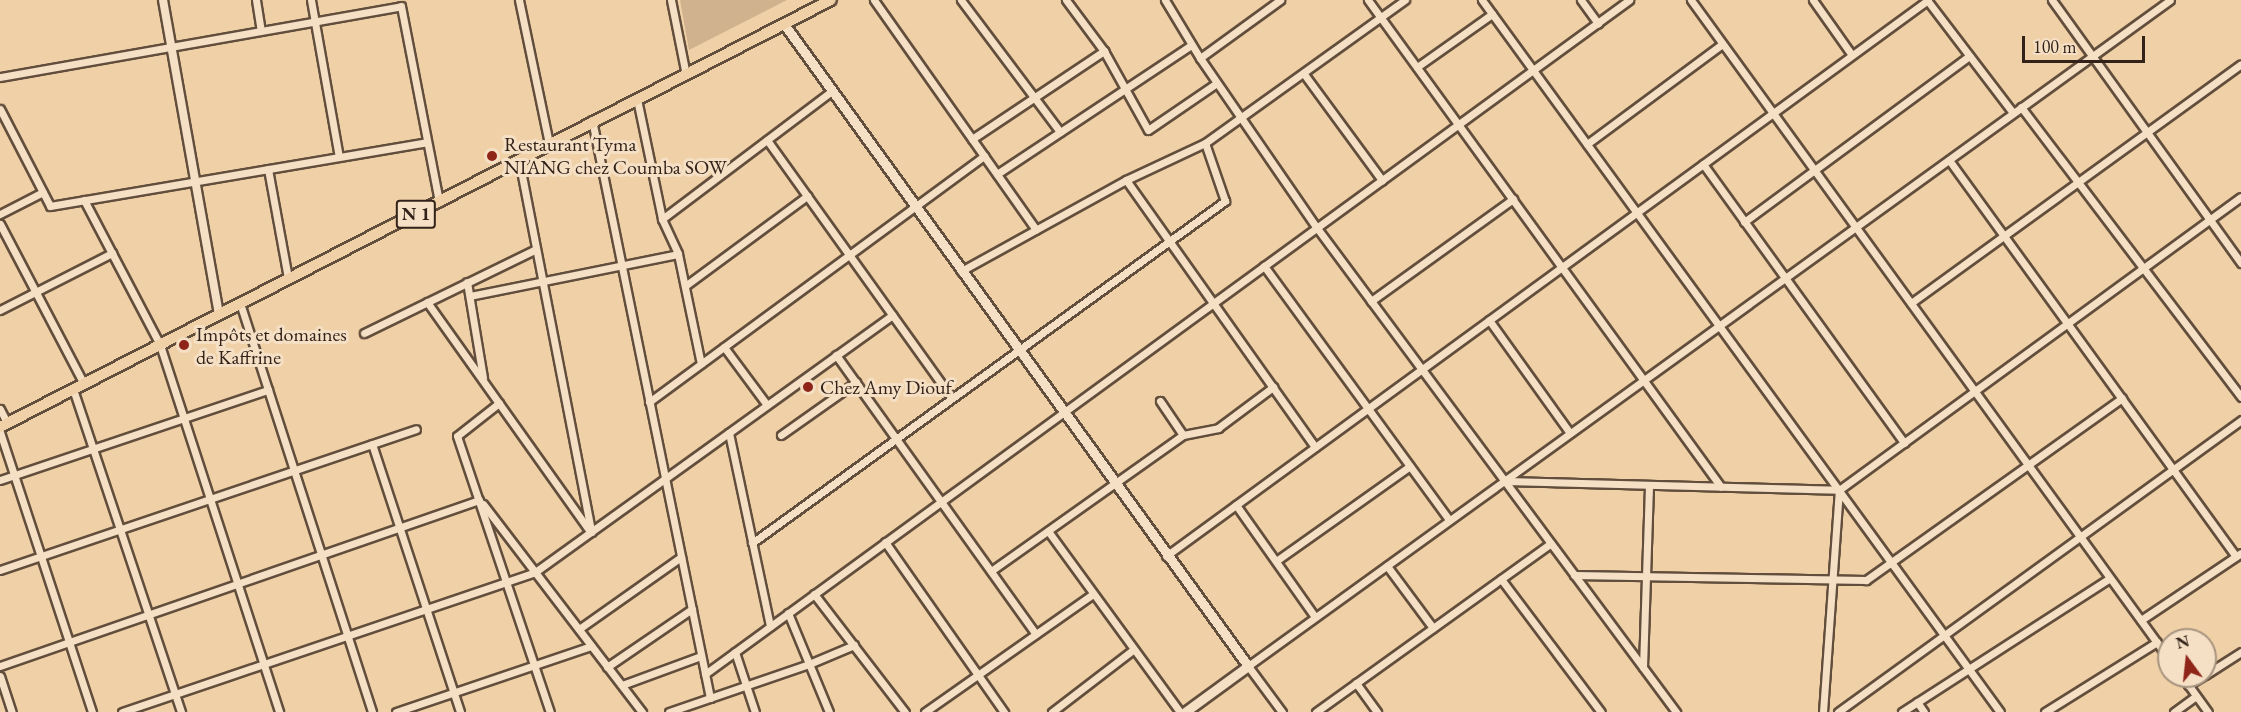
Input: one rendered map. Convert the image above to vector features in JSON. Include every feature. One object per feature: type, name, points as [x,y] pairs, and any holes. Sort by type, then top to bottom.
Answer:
[{"type":"highway","name":"N 1","points":[[2,427],[439,202],[592,120],[686,75],[831,0]]},
{"type":"main road","points":[[784,24],[1114,485],[1248,666],[1185,712]]},
{"type":"street","points":[[163,0],[219,314]]},
{"type":"street","points":[[256,0],[261,31]]},
{"type":"street","points":[[311,0],[339,157]]},
{"type":"street","points":[[519,0],[549,144]]},
{"type":"street","points":[[671,0],[686,75]]},
{"type":"street","points":[[874,0],[1036,230]]},
{"type":"street","points":[[961,0],[1060,132]]},
{"type":"street","points":[[1066,0],[1104,51],[1148,130],[1217,83]]},
{"type":"street","points":[[1165,0],[1191,45],[1317,228],[1676,712]]},
{"type":"street","points":[[1200,58],[1280,0]]},
{"type":"street","points":[[1368,0],[1721,487]]},
{"type":"street","points":[[961,271],[1126,180],[1205,143],[1242,119],[1405,0]]},
{"type":"street","points":[[1482,0],[2001,712]]},
{"type":"street","points":[[1581,0],[1598,23]]},
{"type":"street","points":[[705,674],[1629,0]]},
{"type":"street","points":[[1691,0],[2157,642],[2045,712]]},
{"type":"street","points":[[1813,0],[1852,55]]},
{"type":"street","points":[[1166,556],[1927,0],[2013,113]]},
{"type":"street","points":[[2052,0],[2241,263]]},
{"type":"street","points":[[1282,712],[1248,666],[2170,0]]},
{"type":"street","points":[[0,77],[401,6],[439,202]]},
{"type":"street","points":[[1417,67],[1492,14]]},
{"type":"street","points":[[1587,144],[1722,44]]},
{"type":"street","points":[[997,174],[1191,45]]},
{"type":"street","points":[[972,140],[1104,51]]},
{"type":"street","points":[[1744,222],[1969,56]]},
{"type":"street","points":[[1911,303],[2241,64]]},
{"type":"street","points":[[1304,74],[1382,180]]},
{"type":"street","points":[[662,219],[832,91]]},
{"type":"street","points":[[637,99],[662,219],[678,254],[701,364]]},
{"type":"street","points":[[2021,107],[2241,397]]},
{"type":"street","points":[[1,113],[51,206],[427,142]]},
{"type":"street","points":[[592,120],[710,698]]},
{"type":"street","points":[[767,140],[952,398]]},
{"type":"street","points":[[752,543],[1225,201],[1205,143]]},
{"type":"street","points":[[649,402],[984,156]]},
{"type":"street","points":[[519,160],[591,532]]},
{"type":"street","points":[[1949,160],[2173,469],[2239,555],[2141,620]]},
{"type":"street","points":[[1703,164],[1904,443]]},
{"type":"street","points":[[268,169],[288,278]]},
{"type":"street","points":[[1126,180],[1315,447]]},
{"type":"street","points":[[0,214],[43,192]]},
{"type":"street","points":[[685,286],[807,196]]},
{"type":"street","points":[[1504,481],[1839,490],[2241,197]]},
{"type":"street","points":[[1371,301],[1513,199]]},
{"type":"street","points":[[84,200],[160,345],[279,712]]},
{"type":"street","points":[[0,224],[84,384]]},
{"type":"street","points":[[364,333],[536,249]]},
{"type":"street","points":[[0,310],[112,253]]},
{"type":"street","points":[[470,296],[678,254]]},
{"type":"street","points":[[1264,266],[1449,520]]},
{"type":"street","points":[[467,282],[484,381]]},
{"type":"street","points":[[427,302],[591,532]]},
{"type":"street","points":[[240,303],[372,712]]},
{"type":"street","points":[[122,712],[535,572],[665,482],[892,315]]},
{"type":"street","points":[[1489,320],[1570,433]]},
{"type":"street","points":[[724,347],[767,405]]},
{"type":"street","points":[[836,355],[1036,634]]},
{"type":"street","points":[[782,435],[856,382]]},
{"type":"street","points":[[992,571],[1183,435],[1218,428],[1273,387]]},
{"type":"street","points":[[73,389],[181,712]]},
{"type":"street","points":[[0,480],[268,390]]},
{"type":"street","points":[[1574,575],[1866,580],[2121,398]]},
{"type":"street","points":[[1160,401],[1183,435]]},
{"type":"street","points":[[499,403],[457,436],[550,712]]},
{"type":"street","points":[[0,409],[14,475],[92,712]]},
{"type":"street","points":[[1838,712],[2241,420]]},
{"type":"street","points":[[0,570],[416,429]]},
{"type":"street","points":[[729,433],[770,626]]},
{"type":"street","points":[[372,444],[460,712]]},
{"type":"street","points":[[1276,561],[1410,466]]},
{"type":"street","points":[[1643,667],[1648,485]]},
{"type":"street","points":[[1823,712],[1839,490]]},
{"type":"street","points":[[0,666],[479,500]]},
{"type":"street","points":[[479,500],[642,712]]},
{"type":"street","points":[[1236,505],[1315,617]]},
{"type":"street","points":[[1048,531],[1180,712]]},
{"type":"street","points":[[885,542],[1004,712]]},
{"type":"street","points":[[1316,712],[1551,543]]},
{"type":"street","points":[[579,629],[681,557]]},
{"type":"street","points":[[1387,566],[1433,628]]},
{"type":"street","points":[[1902,712],[2110,578]]},
{"type":"street","points":[[1501,579],[1602,712]]},
{"type":"street","points":[[814,594],[905,712]]},
{"type":"street","points":[[925,712],[1094,594]]},
{"type":"street","points":[[607,667],[692,609]]},
{"type":"street","points":[[788,613],[829,712]]},
{"type":"street","points":[[669,712],[809,664],[854,645]]},
{"type":"street","points":[[396,712],[591,646]]},
{"type":"street","points":[[1052,712],[1134,649]]},
{"type":"street","points":[[735,652],[755,712]]},
{"type":"street","points":[[2217,667],[2241,652]]},
{"type":"street","points":[[622,686],[701,656]]},
{"type":"street","points":[[0,676],[12,712]]},
{"type":"street","points":[[1356,683],[1377,712]]},
{"type":"street","points":[[2190,688],[2208,712]]},
{"type":"street","points":[[2174,712],[2196,696]]},
{"type":"street","points":[[1917,702],[1924,712]]},
{"type":"shaded area","points":[[680,0],[787,0],[689,50]]},
{"type":"place","name":"Restaurant Tyma NIANG chez Coumba SOW","points":[[492,156]]},
{"type":"place","name":"Impôts et domaines de Kaffrine","points":[[184,345]]},
{"type":"place","name":"Chez Amy Diouf","points":[[808,387]]}]
